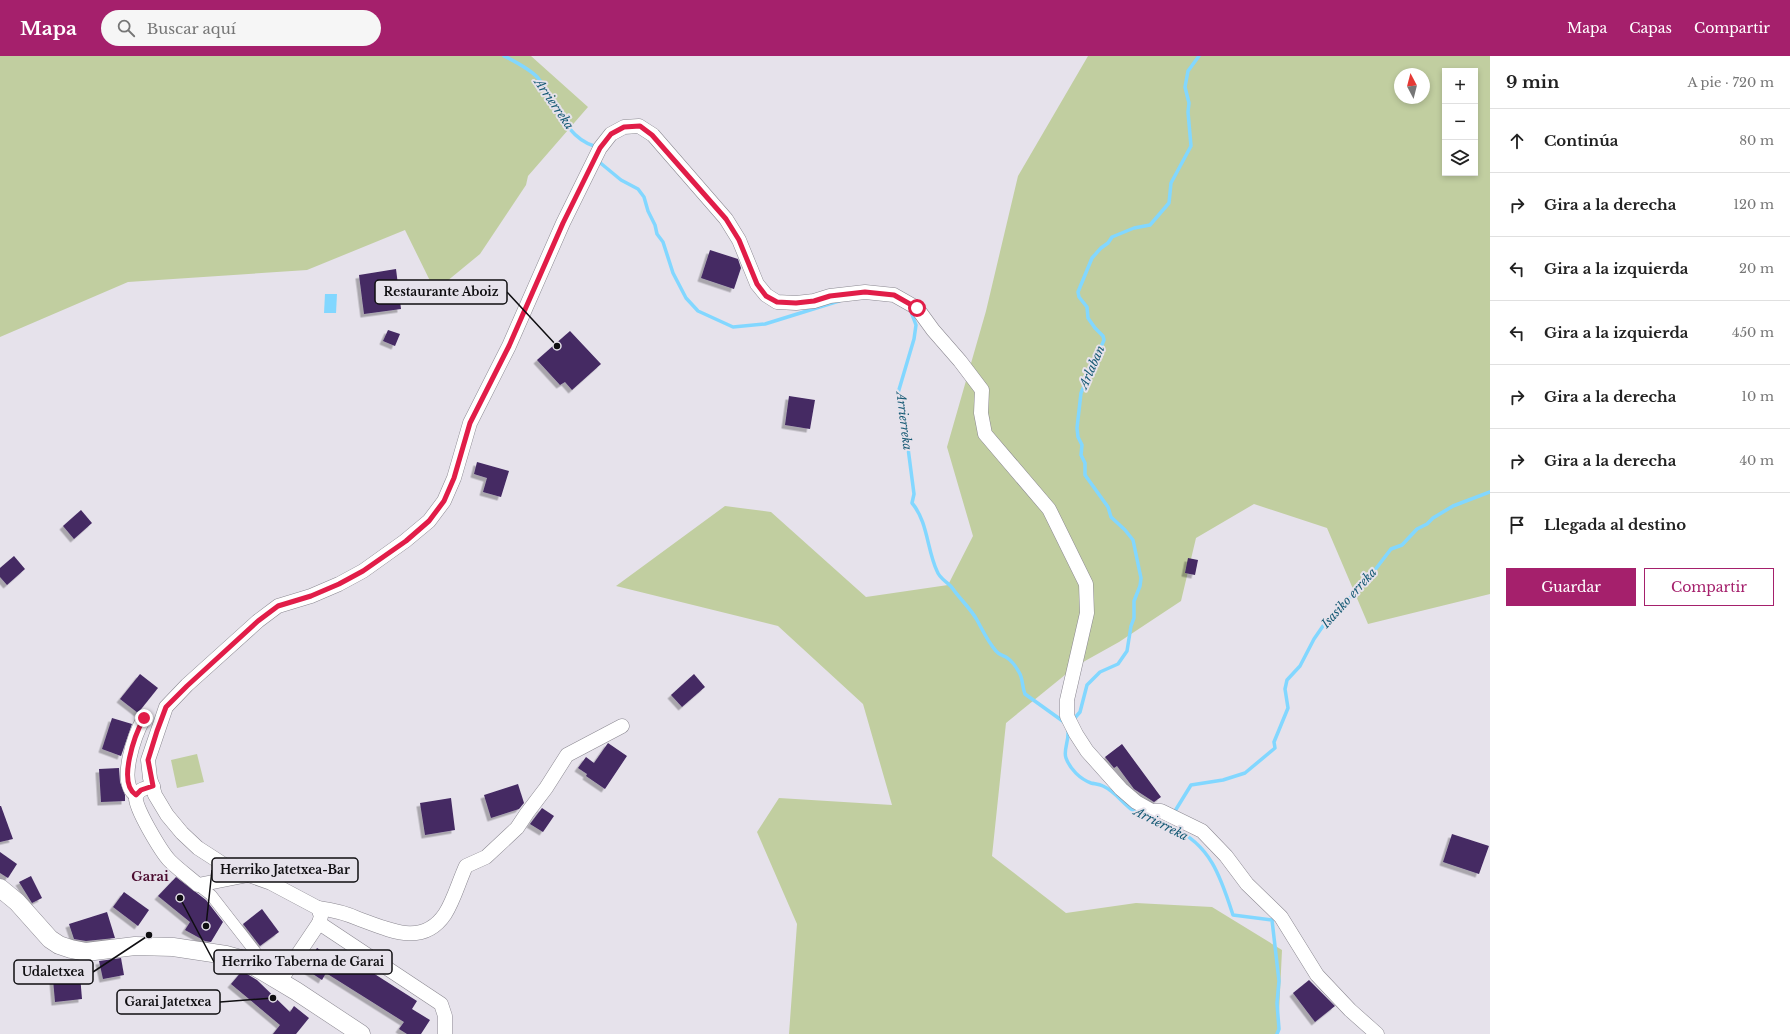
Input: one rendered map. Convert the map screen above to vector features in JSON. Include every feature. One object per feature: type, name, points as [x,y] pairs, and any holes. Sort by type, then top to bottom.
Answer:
[{"type":"street","points":[[622,726],[567,755],[546,788],[526,813],[517,828],[486,857],[466,866],[446,913],[435,926],[420,932],[406,934],[384,929],[335,910],[318,908],[272,883],[229,868],[192,843],[167,815],[155,795],[148,760],[166,707],[263,617],[278,606],[318,593],[363,571],[406,541],[429,521],[444,501],[454,478],[470,423],[509,346],[547,258],[597,154],[611,134],[624,127],[640,126],[652,135],[726,219],[739,240],[757,284],[766,296],[777,302],[796,303],[814,301],[830,296],[865,292],[894,295],[917,308],[982,390],[981,413],[985,434],[1049,509],[1086,584],[1087,613],[1067,700],[1068,716],[1076,734],[1087,751],[1136,802],[1152,811],[1161,811],[1202,831],[1226,856],[1247,884],[1281,917],[1317,975],[1350,1010],[1377,1034]]},
{"type":"street","points":[[136,795],[132,793],[128,785],[128,762],[139,728],[144,718]]},
{"type":"street","points":[[153,786],[141,790],[136,795],[135,802],[153,837],[169,860],[211,895],[264,963]]},
{"type":"street","points":[[198,884],[250,875]]},
{"type":"street","points":[[0,888],[17,902],[50,939],[71,950],[86,952],[147,946],[189,949],[244,960],[280,981],[361,1034]]},
{"type":"street","points":[[280,981],[319,923],[321,916],[318,908]]},
{"type":"street","points":[[319,923],[441,1004],[445,1016],[444,1034]]},
{"type":"green space","points":[[0,56],[531,56],[588,107],[528,176],[526,185],[480,254],[435,291],[405,230],[307,270],[128,282],[0,337]]},
{"type":"green space","points":[[1088,56],[1490,56],[1490,594],[1368,624],[1327,528],[1254,504],[1196,538],[1181,601],[1119,642],[1076,666],[1006,723],[992,856],[1066,913],[1136,903],[1212,907],[1282,950],[1278,1034],[789,1034],[797,924],[757,832],[779,798],[892,805],[863,704],[778,626],[616,586],[725,506],[771,512],[866,597],[948,585],[973,536],[947,447],[986,311],[1018,176]]},
{"type":"green space","points":[[197,754],[204,782],[177,788],[171,760]]},
{"type":"water","points":[[325,294],[337,294],[336,313],[324,313]]},
{"type":"building","points":[[710,250],[738,259],[741,268],[734,289],[701,278]]},
{"type":"building","points":[[396,269],[401,309],[364,314],[359,275]]},
{"type":"building","points":[[388,330],[400,334],[395,346],[383,341]]},
{"type":"building","points":[[570,331],[601,364],[572,390],[565,382],[560,385],[537,360]]},
{"type":"building","points":[[789,396],[815,400],[810,429],[785,425]]},
{"type":"building","points":[[477,462],[509,471],[501,497],[483,492],[487,478],[474,474]]},
{"type":"building","points":[[81,510],[92,523],[74,539],[63,526]]},
{"type":"building","points":[[14,556],[25,569],[7,585],[0,577],[0,568]]},
{"type":"building","points":[[1188,558],[1198,560],[1195,575],[1185,573]]},
{"type":"building","points":[[140,674],[158,688],[138,713],[120,699]]},
{"type":"building","points":[[694,674],[705,687],[682,707],[671,695]]},
{"type":"building","points":[[112,718],[132,724],[121,756],[102,749]]},
{"type":"building","points":[[608,743],[627,756],[605,789],[586,776],[587,774],[578,768],[586,757],[594,763]]},
{"type":"building","points":[[1122,744],[1161,797],[1154,802],[1134,789],[1117,766],[1114,768],[1105,757]]},
{"type":"building","points":[[119,768],[120,782],[125,795],[125,801],[101,802],[99,769]]},
{"type":"building","points":[[518,784],[524,803],[519,809],[491,818],[484,795]]},
{"type":"building","points":[[451,798],[455,830],[425,835],[420,803]]},
{"type":"building","points":[[0,806],[13,839],[0,842]]},
{"type":"building","points":[[542,808],[554,816],[543,832],[530,824]]},
{"type":"building","points":[[1452,834],[1489,846],[1479,874],[1443,862]]},
{"type":"building","points":[[0,852],[17,864],[8,878],[0,873]]},
{"type":"building","points":[[31,876],[42,898],[32,903],[19,882]]},
{"type":"building","points":[[176,877],[206,900],[223,922],[211,942],[205,941],[185,930],[190,922],[158,896]]},
{"type":"building","points":[[124,892],[149,910],[138,926],[113,907]]},
{"type":"building","points":[[262,909],[279,932],[260,946],[243,924]]},
{"type":"building","points":[[107,912],[115,938],[86,941],[74,939],[69,924]]},
{"type":"building","points":[[317,948],[335,959],[340,952],[417,1001],[412,1009],[430,1020],[421,1034],[407,1034],[399,1029],[404,1022],[326,973],[322,980],[304,968]]},
{"type":"building","points":[[121,958],[124,975],[103,979],[99,961]]},
{"type":"building","points":[[79,963],[82,999],[55,1002],[52,968]]},
{"type":"building","points":[[242,971],[257,980],[290,1012],[294,1006],[309,1018],[296,1034],[273,1034],[280,1025],[231,984]]},
{"type":"building","points":[[1309,980],[1335,1006],[1315,1022],[1293,993]]},
{"type":"waterway","name":"Arrierreka","points":[[504,56],[526,68],[538,78],[567,126],[583,141],[594,146],[595,149]]},
{"type":"waterway","name":"Arlaban","points":[[1073,720],[1080,712],[1087,685],[1100,672],[1118,664],[1127,651],[1131,626],[1134,618],[1134,601],[1140,586],[1141,578],[1133,540],[1111,517],[1108,507],[1085,475],[1085,463],[1081,455],[1082,445],[1078,437],[1077,428],[1081,393],[1104,340],[1103,336],[1088,318],[1087,307],[1079,297],[1078,292],[1092,258],[1108,243],[1112,237],[1134,228],[1150,225],[1169,203],[1171,183],[1191,146],[1188,112],[1189,103],[1185,87],[1188,71],[1199,56]]},
{"type":"waterway","name":"Arrierreka","points":[[598,161],[621,180],[638,189],[644,197],[657,234],[663,242],[673,273],[686,298],[698,311],[733,327],[765,324],[839,301]]},
{"type":"waterway","name":"Arrierreka","points":[[910,309],[916,325],[914,339],[898,393],[902,421],[906,425],[908,435],[905,442],[908,448],[914,494],[912,503],[924,527],[938,574],[975,616],[993,648],[998,653],[1008,658],[1016,667],[1021,676],[1025,694],[1064,722]]},
{"type":"waterway","name":"Isasiko erreka","points":[[1175,811],[1191,785],[1223,780],[1245,773],[1275,748],[1274,742],[1288,708],[1285,689],[1287,680],[1300,666],[1314,639],[1323,626],[1368,579],[1391,549],[1402,545],[1417,529],[1453,506],[1490,492]]},
{"type":"waterway","name":"Arrierreka","points":[[1068,731],[1065,755],[1070,766],[1076,773],[1091,783],[1102,785],[1107,788],[1135,812],[1173,828],[1186,835],[1197,844],[1206,853],[1213,864],[1224,888],[1233,915],[1272,920],[1279,981],[1277,1003],[1279,1029],[1277,1034]]},
{"type":"place","name":"Restaurante Aboiz","points":[[557,346]]},
{"type":"place","name":"Herriko Taberna de Garai","points":[[180,898]]},
{"type":"place","name":"Herriko Jatetxea-Bar","points":[[206,926]]},
{"type":"place","name":"Udaletxea","points":[[149,935]]},
{"type":"place","name":"Garai Jatetxea","points":[[273,998]]},
{"type":"district","name":"Garai","points":[[150,876]]},
{"type":"route","points":[[144,718],[139,728],[128,762],[128,785],[132,793],[136,795],[141,790],[153,786],[150,778],[148,760],[157,731],[166,707],[187,686],[258,621],[278,606],[311,596],[339,584],[363,571],[406,541],[429,521],[444,501],[454,478],[470,423],[509,346],[540,272],[600,148],[611,134],[624,127],[640,126],[652,135],[726,219],[739,240],[757,284],[766,296],[777,302],[796,303],[814,301],[830,296],[865,292],[894,295],[917,308]]}]
